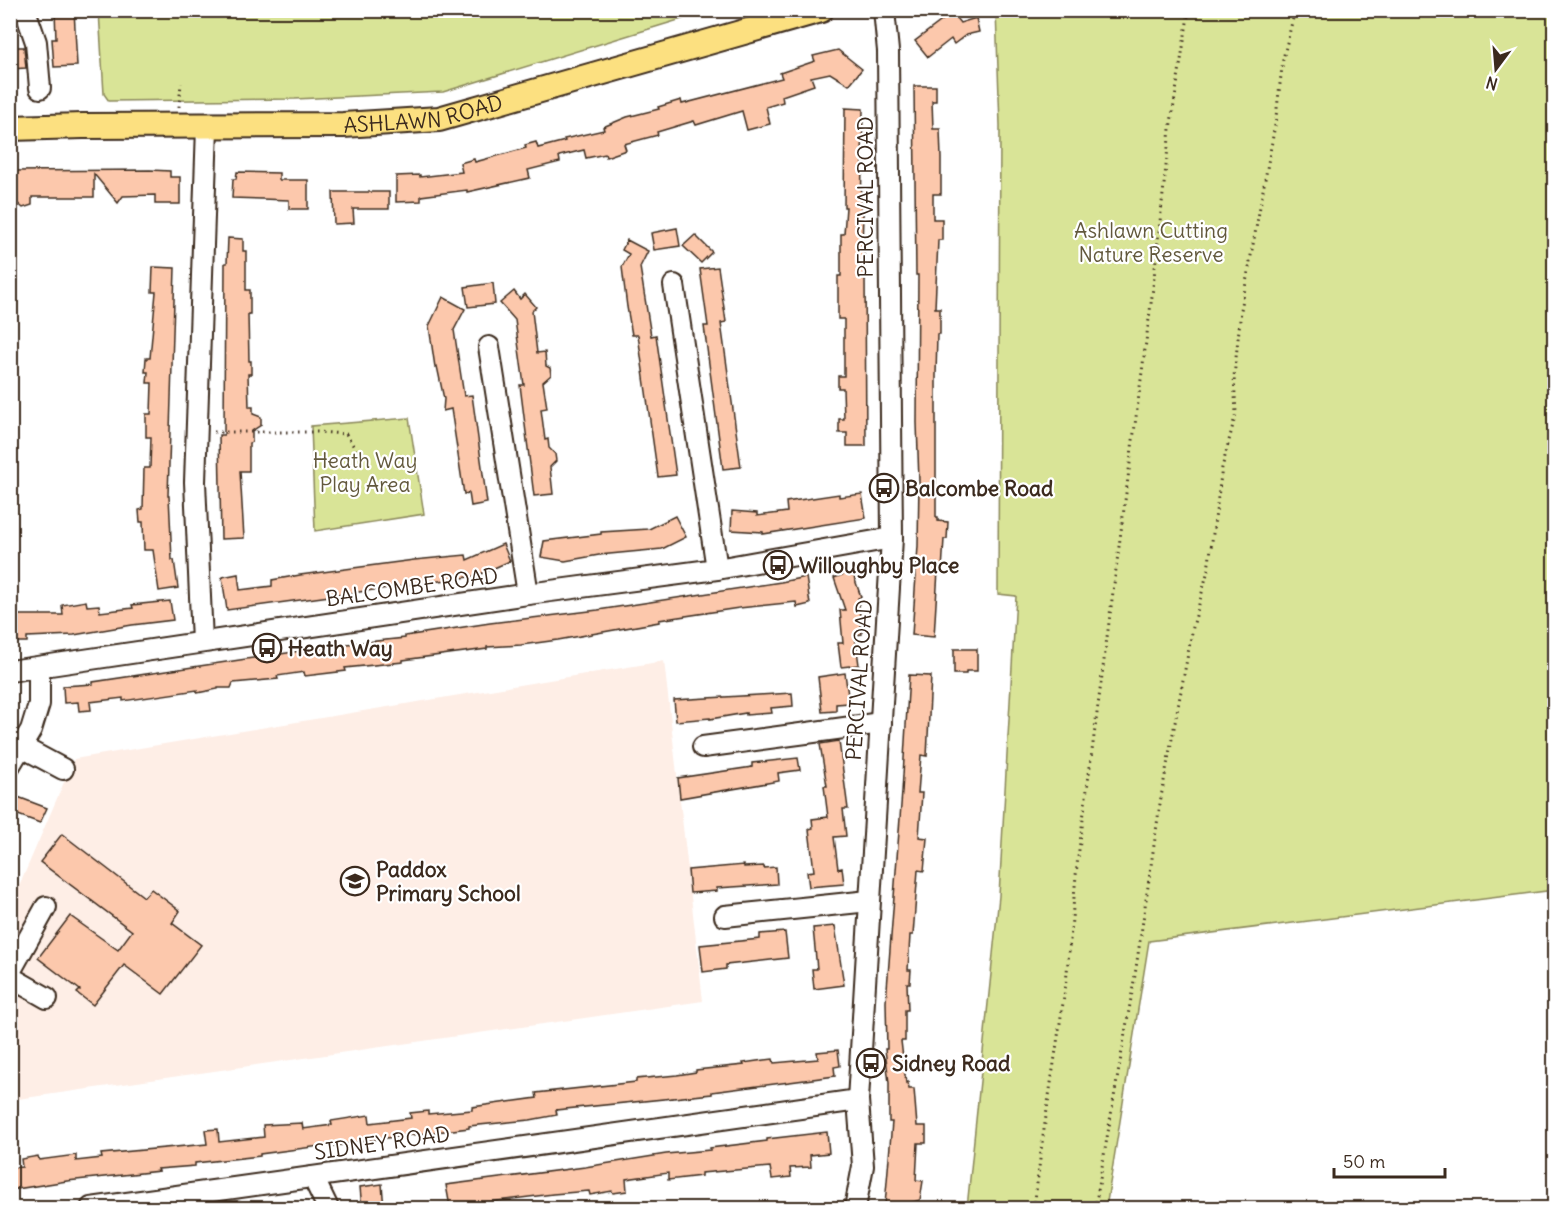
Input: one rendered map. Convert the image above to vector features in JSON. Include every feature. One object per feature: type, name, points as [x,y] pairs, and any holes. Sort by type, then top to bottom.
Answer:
[{"type":"main road","name":"ASHLAWN ROAD","points":[[10,128],[344,125],[439,118],[821,10]]},
{"type":"street","points":[[25,10],[36,42],[40,88]]},
{"type":"street","name":"PERCIVAL ROAD","points":[[855,1209],[863,1166],[858,1100],[892,538],[888,51],[884,10]]},
{"type":"street","points":[[202,642],[195,482],[207,127]]},
{"type":"street","points":[[674,285],[717,569]]},
{"type":"street","points":[[489,347],[528,594]]},
{"type":"street","name":"BALCOMBE ROAD","points":[[10,671],[528,594],[717,569],[892,538]]},
{"type":"street","points":[[10,765],[31,730],[39,705],[39,668]]},
{"type":"street","points":[[703,747],[881,723]]},
{"type":"street","points":[[22,747],[63,769]]},
{"type":"street","points":[[724,916],[869,901]]},
{"type":"street","points":[[10,972],[46,907]]},
{"type":"street","points":[[10,977],[47,998]]},
{"type":"street","name":"SIDNEY ROAD","points":[[91,1209],[858,1100]]},
{"type":"street","points":[[314,1177],[328,1209]]},
{"type":"path","points":[[1034,1209],[1066,983],[1077,865],[1152,296],[1170,129],[1190,10]]},
{"type":"path","points":[[1095,1209],[1135,975],[1161,797],[1193,627],[1208,570],[1222,468],[1236,413],[1234,377],[1241,310],[1275,125],[1283,59],[1295,10]]},
{"type":"path","points":[[179,115],[181,83]]},
{"type":"path","points":[[197,432],[346,434],[356,450]]},
{"type":"shaded area","name":"Paddox Primary School","points":[[664,661],[703,1001],[11,1100],[11,905],[74,759]]},
{"type":"green space","points":[[99,10],[708,11],[443,92],[295,99],[109,101],[104,94]]},
{"type":"green space","name":"Ashlawn Cutting Nature Reserve","points":[[996,11],[1554,11],[1554,890],[1149,941],[1106,1208],[967,1208],[999,896],[1016,596],[998,594],[1000,125]]},
{"type":"green space","name":"Heath Way Play Area","points":[[409,418],[424,514],[315,531],[311,426]]},
{"type":"building","points":[[55,10],[74,10],[77,66],[54,67],[52,39],[56,39]]},
{"type":"building","points":[[952,13],[960,23],[976,18],[979,32],[966,35],[954,44],[951,39],[928,57],[915,41]]},
{"type":"building","points":[[10,47],[24,47],[26,68],[10,69]]},
{"type":"building","points":[[838,50],[862,69],[849,85],[830,73],[811,77],[814,85],[782,96],[783,102],[766,107],[770,124],[747,130],[742,111],[696,125],[694,121],[657,132],[658,135],[624,144],[626,150],[606,157],[605,154],[586,158],[584,150],[559,156],[560,162],[528,170],[530,178],[467,192],[467,190],[421,196],[421,201],[396,202],[396,176],[420,175],[420,177],[462,172],[460,163],[474,159],[475,162],[526,148],[525,145],[536,142],[538,148],[565,141],[564,139],[604,130],[603,127],[627,117],[659,109],[658,107],[681,100],[682,104],[782,78],[780,73],[815,61],[813,56]]},
{"type":"building","points":[[914,86],[936,86],[936,101],[932,101],[933,129],[940,129],[941,194],[933,194],[933,219],[942,219],[942,240],[938,240],[935,308],[940,308],[936,375],[936,517],[938,521],[948,522],[947,539],[944,539],[942,570],[938,570],[934,637],[912,635],[918,546],[919,482]]},
{"type":"building","points":[[845,108],[863,109],[861,214],[863,214],[862,248],[864,248],[865,273],[866,446],[847,446],[847,433],[839,433],[839,419],[844,419],[843,388],[838,388],[838,376],[844,376],[844,319],[838,319],[838,276],[841,276],[841,234],[844,234],[846,207],[844,207]]},
{"type":"building","points":[[10,171],[170,171],[170,177],[180,177],[180,204],[155,204],[155,195],[123,196],[118,203],[94,174],[94,197],[32,197],[32,205],[23,208],[10,197]]},
{"type":"building","points":[[237,172],[279,173],[279,180],[308,180],[308,209],[289,209],[289,200],[232,198],[233,179],[236,179]]},
{"type":"building","points":[[333,192],[389,192],[389,209],[353,209],[354,223],[334,224]]},
{"type":"building","points":[[677,228],[680,246],[654,250],[651,233]]},
{"type":"building","points":[[695,235],[712,252],[701,263],[683,246]]},
{"type":"building","points":[[228,238],[243,239],[243,251],[246,251],[246,290],[250,290],[249,407],[253,407],[253,414],[261,417],[261,425],[252,431],[252,442],[249,443],[249,471],[240,471],[244,538],[221,539],[219,435],[224,435],[225,263],[227,263]]},
{"type":"building","points":[[627,240],[648,251],[640,267],[651,336],[656,335],[676,475],[658,477],[638,335],[632,335],[627,307],[622,267],[629,254],[622,250]]},
{"type":"building","points":[[153,267],[175,268],[168,496],[172,560],[174,560],[178,588],[159,591],[153,550],[144,550],[143,522],[140,522],[139,510],[143,509],[144,468],[150,468],[151,437],[146,437],[146,414],[151,414],[152,383],[147,383],[148,372],[145,372],[146,358],[150,358],[156,292],[152,292]]},
{"type":"building","points":[[718,267],[726,322],[721,323],[741,467],[723,469],[704,326],[708,326],[700,269]]},
{"type":"building","points":[[493,283],[495,304],[468,307],[465,287]]},
{"type":"building","points":[[514,291],[520,299],[525,294],[536,307],[532,311],[537,353],[545,352],[546,366],[550,368],[551,375],[543,382],[547,408],[541,409],[545,440],[548,439],[549,448],[555,454],[556,461],[550,467],[553,494],[534,496],[520,385],[524,385],[515,320],[500,303]]},
{"type":"building","points":[[443,297],[465,309],[454,330],[464,396],[472,395],[487,503],[471,506],[469,493],[464,494],[451,409],[443,411],[444,399],[437,366],[435,367],[429,326]]},
{"type":"building","points":[[839,494],[839,497],[862,494],[866,518],[763,534],[763,532],[731,530],[732,511],[757,513],[757,516],[787,512],[786,502]]},
{"type":"building","points":[[675,516],[686,537],[662,549],[565,561],[541,557],[544,541],[601,534],[601,532],[649,529]]},
{"type":"building","points":[[503,544],[510,561],[476,576],[227,610],[222,577],[238,574],[240,590],[272,586],[272,580],[300,575],[466,555],[467,560]]},
{"type":"building","points":[[852,571],[861,597],[858,598],[862,634],[855,635],[859,665],[841,667],[838,643],[843,643],[840,610],[845,610],[834,578]]},
{"type":"building","points":[[806,577],[810,604],[797,607],[796,602],[739,608],[659,620],[659,622],[558,640],[487,647],[487,649],[403,660],[403,662],[345,668],[346,671],[305,676],[304,672],[277,676],[278,679],[233,683],[231,688],[218,688],[197,693],[197,690],[123,701],[123,698],[90,702],[91,710],[79,711],[78,702],[64,703],[63,686],[93,684],[93,682],[347,644],[405,638],[405,636],[490,623],[598,610]]},
{"type":"building","points":[[86,601],[87,606],[99,605],[100,612],[133,608],[132,605],[170,601],[173,620],[74,635],[27,637],[27,642],[10,642],[10,615],[63,615],[62,605]]},
{"type":"building","points":[[954,649],[977,649],[977,671],[954,674]]},
{"type":"building","points":[[845,673],[849,703],[836,704],[836,711],[822,712],[818,677]]},
{"type":"building","points":[[909,675],[931,676],[927,756],[921,755],[918,793],[922,793],[919,837],[927,838],[924,871],[918,870],[913,935],[910,935],[908,970],[911,970],[910,983],[907,983],[908,1010],[905,1010],[905,1041],[901,1041],[906,1083],[908,1082],[909,1089],[914,1089],[917,1126],[926,1126],[926,1143],[918,1143],[916,1180],[923,1181],[920,1200],[910,1203],[909,1208],[885,1205],[892,1122],[889,1122],[889,1083],[885,1049],[887,1049],[886,1002]]},
{"type":"building","points":[[792,693],[793,706],[771,708],[772,713],[746,715],[746,713],[710,719],[676,721],[674,700]]},
{"type":"building","points":[[839,741],[848,809],[843,809],[846,836],[834,837],[838,869],[842,868],[844,884],[809,887],[807,872],[814,871],[809,829],[813,828],[812,819],[828,817],[824,786],[827,786],[820,744]]},
{"type":"building","points":[[798,758],[800,770],[778,773],[779,781],[680,798],[678,778],[752,767],[752,763]]},
{"type":"building","points":[[10,794],[47,808],[40,823],[10,812]]},
{"type":"building","points":[[62,834],[144,897],[151,889],[180,911],[172,923],[201,945],[163,994],[124,965],[93,1005],[77,993],[80,990],[38,958],[70,916],[118,950],[132,931],[40,862]]},
{"type":"building","points":[[744,865],[744,867],[776,867],[777,884],[717,888],[717,891],[690,893],[688,870]]},
{"type":"building","points":[[835,926],[844,985],[814,989],[812,969],[817,969],[813,928]]},
{"type":"building","points":[[785,932],[788,958],[726,965],[726,969],[703,972],[700,945],[760,939],[760,934]]},
{"type":"building","points":[[838,1050],[840,1066],[834,1067],[835,1076],[712,1092],[712,1094],[556,1110],[557,1115],[530,1120],[260,1154],[260,1156],[195,1163],[195,1166],[10,1190],[10,1168],[22,1167],[21,1159],[38,1156],[39,1160],[76,1155],[76,1161],[102,1158],[101,1154],[207,1144],[205,1130],[218,1129],[219,1142],[264,1137],[263,1125],[302,1123],[303,1129],[332,1125],[331,1121],[369,1115],[370,1123],[411,1118],[410,1113],[428,1111],[428,1114],[472,1110],[472,1107],[537,1098],[536,1093],[636,1082],[636,1079],[677,1075],[696,1072],[696,1070],[744,1065],[743,1063],[773,1059],[774,1063],[818,1059],[817,1052]]},
{"type":"building","points":[[827,1132],[829,1153],[810,1155],[811,1167],[790,1168],[791,1177],[772,1179],[770,1167],[701,1173],[701,1176],[668,1180],[668,1173],[626,1179],[627,1191],[590,1195],[589,1191],[553,1194],[450,1207],[446,1185],[666,1154],[710,1150],[710,1148],[767,1141],[767,1139]]},
{"type":"building","points":[[382,1184],[384,1209],[362,1209],[360,1187]]},
{"type":"place","name":"Balcombe Road","points":[[884,488]]},
{"type":"place","name":"Willoughby Place","points":[[778,565]]},
{"type":"place","name":"Heath Way","points":[[267,648]]},
{"type":"place","name":"Paddox Primary School","points":[[355,881]]},
{"type":"place","name":"Sidney Road","points":[[871,1063]]}]
